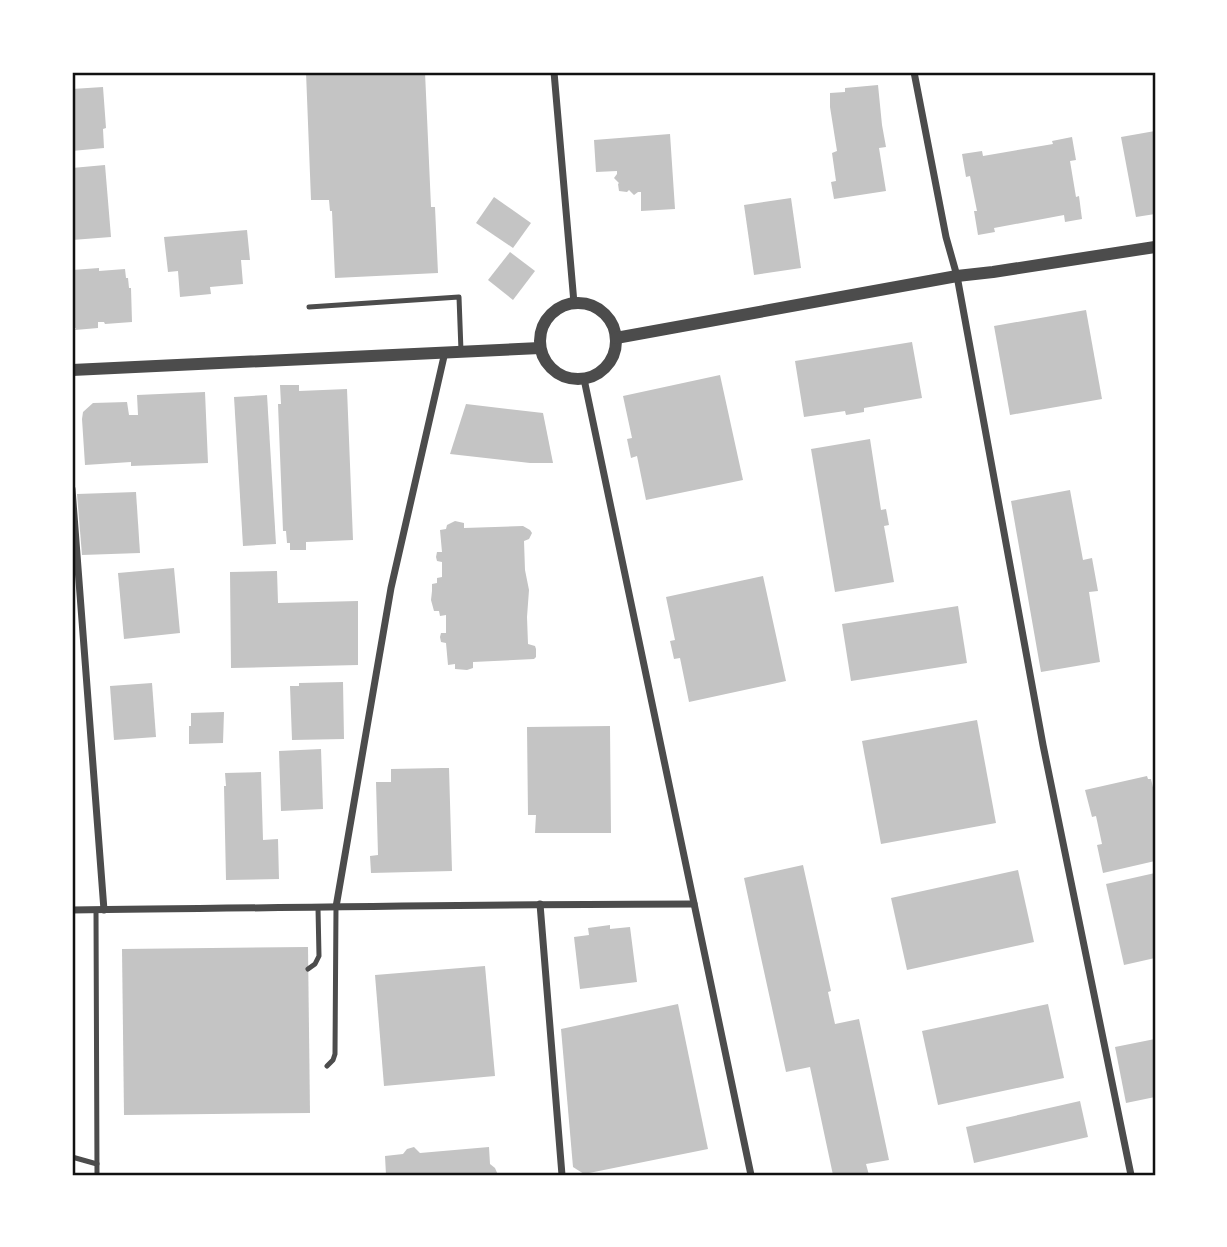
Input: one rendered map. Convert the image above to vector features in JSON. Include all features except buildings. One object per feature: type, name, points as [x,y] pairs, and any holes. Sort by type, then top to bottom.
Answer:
[{"type":"street","points":[[554,72],[574,303]]},
{"type":"street","points":[[914,72],[946,237],[957,276],[1040,732],[1131,1175]]},
{"type":"street","points":[[616,338],[957,276],[1155,247]]},
{"type":"street","points":[[574,303],[594,306],[602,312],[614,328],[616,338],[608,364],[593,376],[584,379],[571,378],[556,372],[540,348],[543,327],[548,318],[555,311],[574,303]]},
{"type":"street","points":[[72,370],[540,348]]},
{"type":"street","points":[[336,907],[391,588],[445,352]]},
{"type":"street","points":[[584,379],[751,1175]]},
{"type":"street","points":[[72,489],[100,910]]},
{"type":"street","points":[[540,904],[562,1175]]},
{"type":"street","points":[[72,911],[694,904]]},
{"type":"lane","points":[[309,307],[459,297],[461,351]]},
{"type":"lane","points":[[327,1066],[335,1054],[336,907]]},
{"type":"lane","points":[[308,969],[315,964],[319,956],[318,908]]},
{"type":"lane","points":[[97,1175],[100,910]]},
{"type":"lane","points":[[72,1157],[97,1164]]}]
